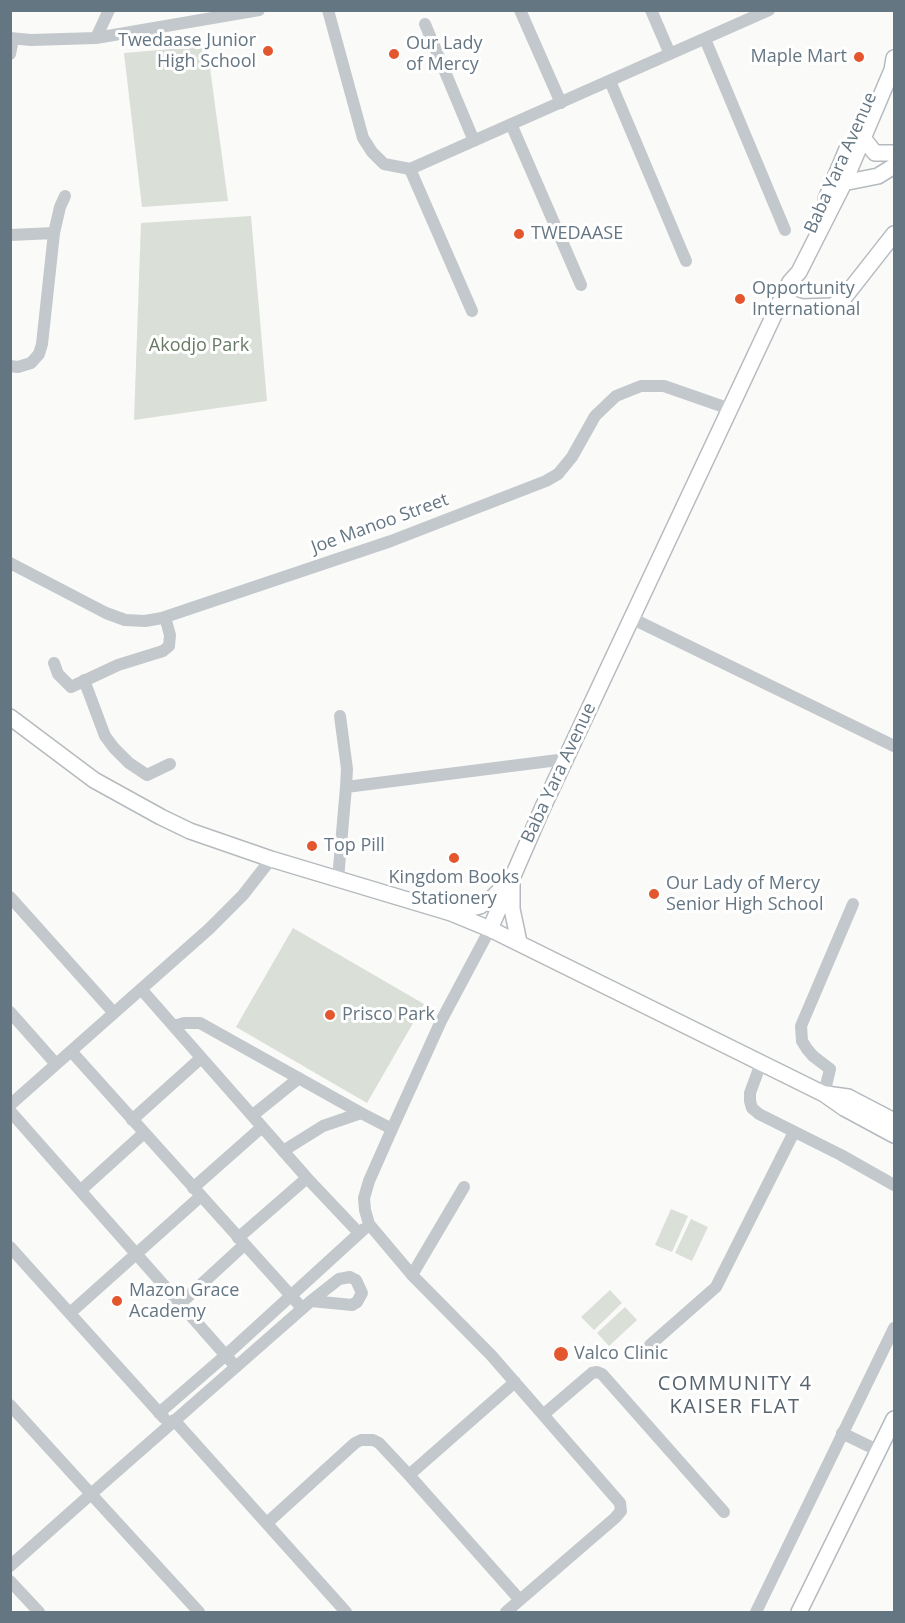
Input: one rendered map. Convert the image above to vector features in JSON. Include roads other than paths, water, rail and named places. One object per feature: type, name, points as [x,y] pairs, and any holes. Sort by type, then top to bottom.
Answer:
[{"type":"main road","name":"Baba Yara Avenue","points":[[490,928],[566,759],[781,300],[790,282],[799,272],[838,184],[894,46]]},
{"type":"main road","name":"Baba Yara Avenue","points":[[838,184],[863,138],[892,70],[894,58]]},
{"type":"main road","points":[[863,138],[875,153],[894,153]]},
{"type":"main road","points":[[838,184],[878,176],[894,165]]},
{"type":"main road","points":[[781,300],[802,307],[832,306],[843,299],[894,234]]},
{"type":"main road","points":[[11,718],[94,780],[190,831],[271,859],[451,913],[490,928],[824,1094],[844,1108],[894,1135]]},
{"type":"main road","points":[[451,913],[480,906],[492,898],[512,876]]},
{"type":"main road","points":[[512,876],[512,909],[519,942]]},
{"type":"main road","points":[[824,1094],[848,1097],[894,1122]]},
{"type":"main road","points":[[799,1612],[894,1419]]},
{"type":"street","points":[[96,38],[109,10]]},
{"type":"street","points":[[10,54],[12,38],[96,38],[259,10]]},
{"type":"street","points":[[328,10],[363,138],[384,164],[410,169],[769,10]]},
{"type":"street","points":[[520,10],[561,103]]},
{"type":"street","points":[[651,10],[670,54]]},
{"type":"street","points":[[425,24],[474,141]]},
{"type":"street","points":[[705,39],[785,230]]},
{"type":"street","points":[[610,81],[686,261]]},
{"type":"street","points":[[511,124],[581,285]]},
{"type":"street","points":[[410,169],[472,311]]},
{"type":"street","points":[[10,366],[18,367],[31,363],[39,354],[54,233],[65,196]]},
{"type":"street","points":[[10,235],[54,233]]},
{"type":"street","name":"Joe Manoo Street","points":[[10,563],[125,620],[145,621],[165,617],[391,541],[546,481],[558,474],[572,457],[595,416],[616,396],[641,386],[664,386],[730,409]]},
{"type":"street","points":[[54,663],[58,674],[66,685],[71,687],[118,665],[163,651],[169,646],[170,635],[165,617]]},
{"type":"street","points":[[632,618],[894,746]]},
{"type":"street","points":[[84,680],[105,736],[129,763],[147,775],[170,764]]},
{"type":"street","points":[[338,879],[347,769],[340,716]]},
{"type":"street","points":[[346,787],[566,759]]},
{"type":"street","points":[[10,1105],[114,1014],[243,895],[271,859]]},
{"type":"street","points":[[10,897],[114,1014]]},
{"type":"street","points":[[824,1094],[831,1069],[807,1049],[800,1035],[801,1026],[853,904]]},
{"type":"street","points":[[490,928],[441,1022],[369,1181],[364,1198],[369,1224],[412,1275],[544,1414],[622,1507],[615,1518],[506,1612]]},
{"type":"street","points":[[141,989],[307,1178],[359,1233]]},
{"type":"street","points":[[10,1012],[56,1064]]},
{"type":"street","points":[[174,1026],[184,1023],[200,1023],[392,1129]]},
{"type":"street","points":[[10,1566],[306,1305],[291,1296],[71,1051]]},
{"type":"street","points":[[132,1120],[201,1058]]},
{"type":"street","points":[[761,1062],[750,1092],[752,1108],[759,1114],[841,1155],[894,1185]]},
{"type":"street","points":[[254,1115],[299,1078]]},
{"type":"street","points":[[10,1111],[236,1367]]},
{"type":"street","points":[[283,1150],[323,1126],[361,1113]]},
{"type":"street","points":[[70,1313],[137,1253],[262,1127]]},
{"type":"street","points":[[650,1345],[716,1287],[794,1132]]},
{"type":"street","points":[[81,1190],[144,1133]]},
{"type":"street","points":[[181,1303],[307,1178]]},
{"type":"street","points":[[412,1275],[464,1187]]},
{"type":"street","points":[[159,1413],[369,1224]]},
{"type":"street","points":[[10,1247],[159,1413],[171,1422],[267,1523],[346,1612]]},
{"type":"street","points":[[756,1612],[894,1328]]},
{"type":"street","points":[[544,1414],[592,1373],[602,1374],[724,1512]]},
{"type":"street","points":[[409,1475],[515,1382]]},
{"type":"street","points":[[10,1405],[199,1612]]},
{"type":"street","points":[[842,1433],[879,1451]]},
{"type":"street","points":[[267,1523],[355,1443],[361,1440],[373,1440],[379,1443],[409,1475],[519,1600]]},
{"type":"street","points":[[10,1581],[39,1612]]},
{"type":"place","name":"Twedaase Junior High School","points":[[268,51]]},
{"type":"place","name":"Our Lady of Mercy","points":[[394,54]]},
{"type":"place","name":"Maple Mart","points":[[859,57]]},
{"type":"place","name":"TWEDAASE","points":[[519,234]]},
{"type":"place","name":"Opportunity International","points":[[740,299]]},
{"type":"place","name":"Top Pill","points":[[312,846]]},
{"type":"place","name":"Kingdom Books Stationery","points":[[454,858]]},
{"type":"place","name":"Our Lady of Mercy Senior High School","points":[[654,894]]},
{"type":"place","name":"Prisco Park","points":[[330,1015]]},
{"type":"place","name":"Mazon Grace Academy","points":[[117,1301]]},
{"type":"place","name":"Valco Clinic","points":[[561,1354]]},
{"type":"district","name":"COMMUNITY 4 KAISER FLAT","points":[[735,1396]]},
{"type":"park label","name":"Akodjo Park","points":[[199,346]]}]
